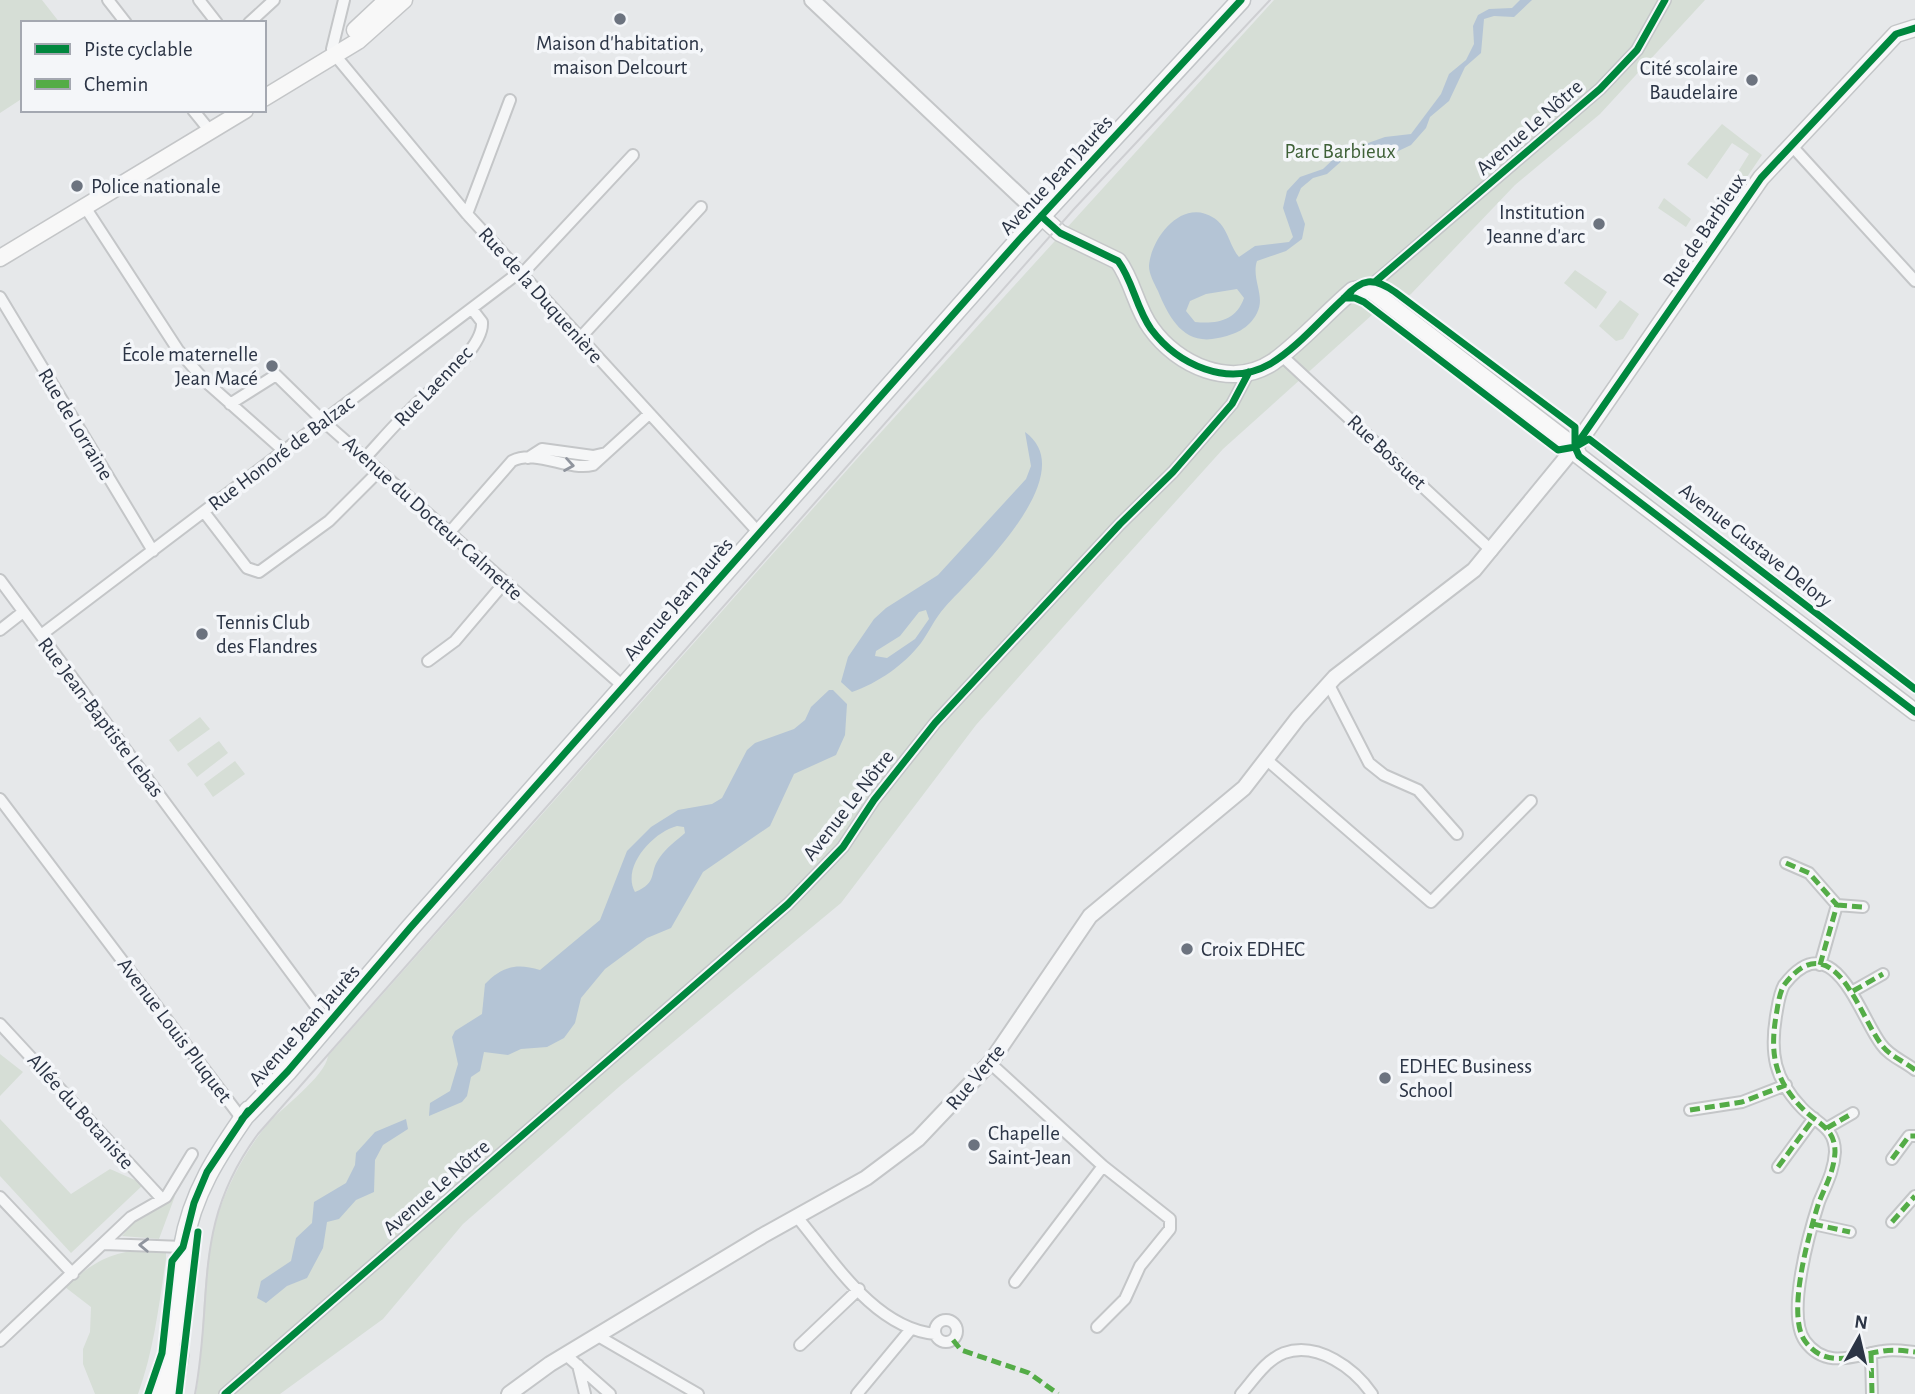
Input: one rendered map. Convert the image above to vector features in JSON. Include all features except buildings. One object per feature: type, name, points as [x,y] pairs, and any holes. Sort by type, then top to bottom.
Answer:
[{"type":"main road","name":"Avenue Jean Jaurès","points":[[156,1394],[167,1364],[183,1247],[202,1182],[218,1152],[271,1077],[326,1021],[369,967],[399,942],[1041,216],[1241,0]]},
{"type":"main road","points":[[266,98],[334,52],[390,3]]},
{"type":"main road","name":"Rue de Barbieux","points":[[1575,447],[1761,178],[1896,34],[1915,28]]},
{"type":"main road","points":[[0,258],[242,112]]},
{"type":"main road","points":[[1041,216],[1065,236],[1118,261],[1146,321],[1176,353],[1209,371],[1249,372]]},
{"type":"main road","name":"Avenue Le Nôtre","points":[[1249,372],[1267,365],[1281,355],[1351,292],[1367,289]]},
{"type":"main road","name":"Avenue Gustave Delory","points":[[1367,289],[1575,447],[1579,456],[1915,712]]},
{"type":"main road","name":"Avenue Gustave Delory","points":[[1575,447],[1586,448],[1915,699]]},
{"type":"main road","name":"Avenue Jean Jaurès","points":[[173,1394],[179,1347],[177,1303]]},
{"type":"street","points":[[108,0],[124,21]]},
{"type":"street","points":[[199,0],[216,21]]},
{"type":"street","points":[[251,21],[274,0]]},
{"type":"street","points":[[334,52],[344,0]]},
{"type":"street","name":"Avenue Le Nôtre","points":[[1367,289],[1600,89],[1637,50],[1665,0]]},
{"type":"street","points":[[822,3],[1041,216]]},
{"type":"street","name":"Rue de la Duquenière","points":[[334,52],[467,214],[759,533]]},
{"type":"street","points":[[467,214],[510,100]]},
{"type":"street","points":[[196,112],[210,131]]},
{"type":"street","points":[[1791,145],[1915,281]]},
{"type":"street","name":"Rue Honoré de Balzac","points":[[41,635],[522,272],[633,155]]},
{"type":"street","points":[[85,207],[162,328],[195,370],[284,451]]},
{"type":"street","points":[[580,338],[701,207]]},
{"type":"street","name":"Rue de Lorraine","points":[[0,297],[153,551]]},
{"type":"street","name":"Rue Laennec","points":[[365,458],[408,412],[447,377],[477,339],[482,322],[472,309]]},
{"type":"street","name":"Rue Bossuet","points":[[1281,355],[1492,551]]},
{"type":"street","name":"Avenue Le Nôtre","points":[[225,1394],[788,904],[843,848],[874,800],[935,723],[1120,524],[1173,472],[1221,416],[1249,372]]},
{"type":"street","name":"Avenue du Docteur Calmette","points":[[230,404],[276,375],[323,421],[624,687]]},
{"type":"street","points":[[449,533],[512,461],[528,458],[583,467],[593,465],[649,414]]},
{"type":"street","name":"Rue de Barbieux","points":[[1355,661],[1448,592],[1492,551],[1575,447]]},
{"type":"street","points":[[204,512],[247,568],[260,572],[329,521],[379,471]]},
{"type":"street","name":"Rue Jean-Baptiste Lebas","points":[[0,580],[326,1021]]},
{"type":"street","points":[[428,661],[455,641],[505,582]]},
{"type":"street","points":[[0,630],[23,612]]},
{"type":"street","name":"Rue Verte","points":[[509,1394],[566,1355],[866,1178],[904,1150],[948,1110],[990,1063],[1090,916],[1236,796],[1328,683],[1355,661]]},
{"type":"street","points":[[1328,683],[1369,763],[1384,775],[1418,790],[1457,834]]},
{"type":"street","points":[[1267,760],[1431,902],[1531,801]]},
{"type":"street","name":"Avenue Louis Pluquet","points":[[0,799],[242,1119]]},
{"type":"street","points":[[1786,863],[1809,873],[1837,905],[1863,907]]},
{"type":"street","points":[[1821,965],[1837,905]]},
{"type":"street","points":[[1914,1069],[1882,1046],[1853,991],[1838,975],[1821,965],[1800,970],[1781,990],[1771,1046],[1773,1061],[1802,1108],[1827,1128],[1834,1139],[1834,1165],[1813,1224],[1796,1306],[1800,1334],[1814,1351],[1826,1357],[1846,1359],[1871,1353],[1915,1352]]},
{"type":"street","points":[[1853,991],[1883,974]]},
{"type":"street","name":"Allée du Botaniste","points":[[0,1024],[162,1199]]},
{"type":"street","points":[[990,1063],[1103,1166],[1170,1219],[1170,1230],[1140,1266],[1125,1299],[1097,1327]]},
{"type":"street","points":[[1690,1110],[1742,1102],[1786,1085]]},
{"type":"street","points":[[1827,1128],[1853,1113]]},
{"type":"street","points":[[1778,1167],[1814,1118]]},
{"type":"street","points":[[1892,1159],[1909,1136],[1915,1136]]},
{"type":"street","points":[[0,1341],[131,1217],[171,1191],[192,1154]]},
{"type":"street","points":[[1015,1282],[1103,1166]]},
{"type":"street","points":[[1892,1222],[1915,1196]]},
{"type":"street","points":[[0,1197],[72,1274]]},
{"type":"street","points":[[797,1217],[876,1307],[911,1329],[935,1334]]},
{"type":"street","points":[[1813,1224],[1850,1232]]},
{"type":"street","points":[[104,1244],[183,1247]]},
{"type":"street","points":[[800,1345],[859,1289]]},
{"type":"street","points":[[857,1394],[911,1329]]},
{"type":"street","points":[[598,1336],[698,1394]]},
{"type":"street","points":[[1241,1394],[1267,1363],[1285,1353],[1305,1351],[1348,1367],[1372,1394]]},
{"type":"street","points":[[1871,1353],[1872,1394]]},
{"type":"street","points":[[566,1355],[610,1394]]},
{"type":"street","points":[[578,1365],[585,1394]]},
{"type":"green space","points":[[0,0],[42,0],[58,21],[21,21],[21,99],[0,113]]},
{"type":"green space","name":"Parc Barbieux","points":[[1274,0],[1705,0],[1600,114],[1515,185],[1411,294],[1401,301],[1384,322],[1373,314],[1223,449],[976,725],[841,903],[620,1086],[463,1224],[383,1319],[280,1394],[196,1394],[210,1246],[224,1198],[261,1133],[311,1083],[328,1056],[863,452]]},
{"type":"green space","points":[[1722,124],[1762,155],[1736,193],[1728,188],[1749,154],[1732,143],[1707,179],[1687,164]]},
{"type":"green space","points":[[1664,198],[1691,219],[1686,227],[1658,208]]},
{"type":"green space","points":[[1575,270],[1607,292],[1596,309],[1564,283]]},
{"type":"green space","points":[[1620,300],[1639,314],[1623,339],[1616,341],[1599,326]]},
{"type":"green space","points":[[200,717],[210,729],[178,752],[169,740]]},
{"type":"green space","points":[[219,741],[228,753],[197,777],[187,764]]},
{"type":"green space","points":[[235,761],[245,774],[213,797],[204,784]]},
{"type":"green space","points":[[0,1054],[23,1072],[0,1096]]},
{"type":"green space","points":[[0,1119],[71,1194],[110,1169],[144,1184],[71,1253],[0,1176]]},
{"type":"green space","points":[[175,1196],[159,1239],[122,1236],[140,1215]]},
{"type":"green space","points":[[145,1249],[166,1250],[166,1259],[144,1377],[138,1394],[95,1394],[83,1364],[83,1349],[90,1332],[91,1307],[65,1287],[101,1260]]},
{"type":"water","points":[[1520,0],[1532,0],[1514,17],[1494,16],[1484,19],[1481,53],[1465,67],[1449,101],[1430,117],[1426,128],[1411,145],[1392,154],[1369,153],[1345,158],[1327,174],[1313,178],[1301,188],[1296,200],[1305,224],[1302,239],[1286,251],[1257,261],[1260,300],[1257,313],[1250,323],[1230,335],[1206,339],[1196,338],[1179,328],[1167,311],[1149,269],[1156,243],[1171,223],[1180,216],[1191,213],[1202,213],[1214,218],[1222,226],[1239,257],[1255,246],[1289,242],[1293,237],[1283,208],[1287,191],[1300,177],[1323,169],[1340,153],[1385,137],[1411,134],[1441,94],[1449,74],[1466,60],[1474,44],[1473,26],[1478,15],[1489,9],[1512,8]],"holes":[[[1237,289],[1244,298],[1236,312],[1218,321],[1195,322],[1186,311],[1190,301],[1206,294]]]},
{"type":"water","points":[[1025,432],[1040,450],[1041,473],[1033,498],[1018,524],[941,611],[924,639],[907,659],[871,684],[852,692],[841,682],[848,657],[874,619],[886,608],[938,575],[1026,479],[1031,466]],"holes":[[[926,610],[929,619],[915,639],[887,658],[875,656],[876,651],[900,636],[919,612]]]},
{"type":"water","points":[[829,690],[833,690],[847,704],[845,735],[836,755],[794,774],[770,826],[703,872],[671,928],[647,938],[605,969],[581,998],[575,1023],[564,1038],[547,1047],[521,1049],[508,1055],[484,1052],[480,1071],[471,1077],[467,1096],[462,1102],[429,1116],[430,1103],[450,1091],[458,1064],[452,1037],[455,1031],[482,1014],[485,984],[498,973],[510,968],[540,970],[600,920],[627,851],[651,827],[678,810],[712,804],[722,798],[747,750],[755,743],[794,729],[805,720],[811,707]],"holes":[[[677,826],[684,827],[685,833],[668,847],[656,863],[647,885],[635,892],[632,872],[642,852],[658,835]]]},
{"type":"water","points":[[406,1119],[408,1129],[383,1145],[375,1160],[374,1192],[356,1200],[339,1219],[327,1222],[323,1248],[307,1278],[287,1286],[266,1303],[257,1298],[261,1281],[291,1261],[296,1238],[312,1223],[314,1202],[346,1183],[355,1165],[356,1153],[375,1132]]},
{"type":"tram line","points":[[195,1394],[214,1230],[223,1199],[237,1167],[258,1134],[1074,209],[1270,0]]},
{"type":"marked path","points":[[1786,863],[1809,873],[1837,905],[1820,965]]},
{"type":"marked path","points":[[1837,905],[1863,907]]},
{"type":"marked path","points":[[1915,1070],[1884,1048],[1843,980],[1831,968],[1817,963],[1801,968],[1784,985],[1774,1029],[1776,1065],[1785,1087],[1793,1097],[1829,1131],[1835,1152],[1810,1233],[1801,1273],[1798,1294],[1800,1329],[1813,1350],[1832,1358],[1887,1350],[1915,1352]]},
{"type":"marked path","points":[[1853,991],[1883,974]]},
{"type":"marked path","points":[[1690,1110],[1742,1102],[1786,1085]]},
{"type":"marked path","points":[[1827,1128],[1853,1113]]},
{"type":"marked path","points":[[1778,1167],[1814,1118]]},
{"type":"marked path","points":[[1892,1159],[1909,1136],[1915,1136]]},
{"type":"marked path","points":[[1892,1222],[1915,1196]]},
{"type":"marked path","points":[[1813,1224],[1850,1232]]},
{"type":"marked path","points":[[953,1340],[961,1350],[1029,1373],[1058,1394]]},
{"type":"marked path","points":[[1871,1353],[1872,1394]]},
{"type":"cycle path","points":[[242,1119],[288,1071],[410,928],[1019,240],[1241,0]]},
{"type":"cycle path","points":[[1376,281],[1600,89],[1637,50],[1665,0]]},
{"type":"cycle path","points":[[1577,444],[1761,178],[1896,34],[1915,28]]},
{"type":"cycle path","points":[[1041,216],[1060,233],[1118,261],[1146,321],[1162,342],[1189,362],[1221,373],[1254,371],[1270,364],[1302,339],[1351,292]]},
{"type":"cycle path","points":[[1344,298],[1368,282],[1381,284],[1395,292],[1575,427],[1575,447],[1579,456],[1915,712]]},
{"type":"cycle path","points":[[1344,298],[1355,298],[1364,302],[1558,450],[1575,447],[1589,439],[1915,689]]},
{"type":"cycle path","points":[[225,1394],[788,904],[843,847],[874,800],[935,723],[1120,524],[1173,472],[1232,404],[1249,372]]},
{"type":"cycle path","points":[[148,1394],[162,1353],[172,1261],[183,1247],[194,1203],[207,1172],[248,1111]]},
{"type":"cycle path","points":[[179,1394],[198,1232]]},
{"type":"place","name":"Maison d'habitation, maison Delcourt","points":[[620,19]]},
{"type":"place","name":"Cité scolaire Baudelaire","points":[[1752,80]]},
{"type":"place","name":"Police nationale","points":[[77,186]]},
{"type":"place","name":"Institution Jeanne d'arc","points":[[1599,224]]},
{"type":"place","name":"École maternelle Jean Macé","points":[[272,366]]},
{"type":"place","name":"Tennis Club des Flandres","points":[[202,634]]},
{"type":"place","name":"Croix EDHEC","points":[[1187,949]]},
{"type":"place","name":"EDHEC Business School","points":[[1385,1078]]},
{"type":"place","name":"Chapelle Saint-Jean","points":[[974,1145]]}]
